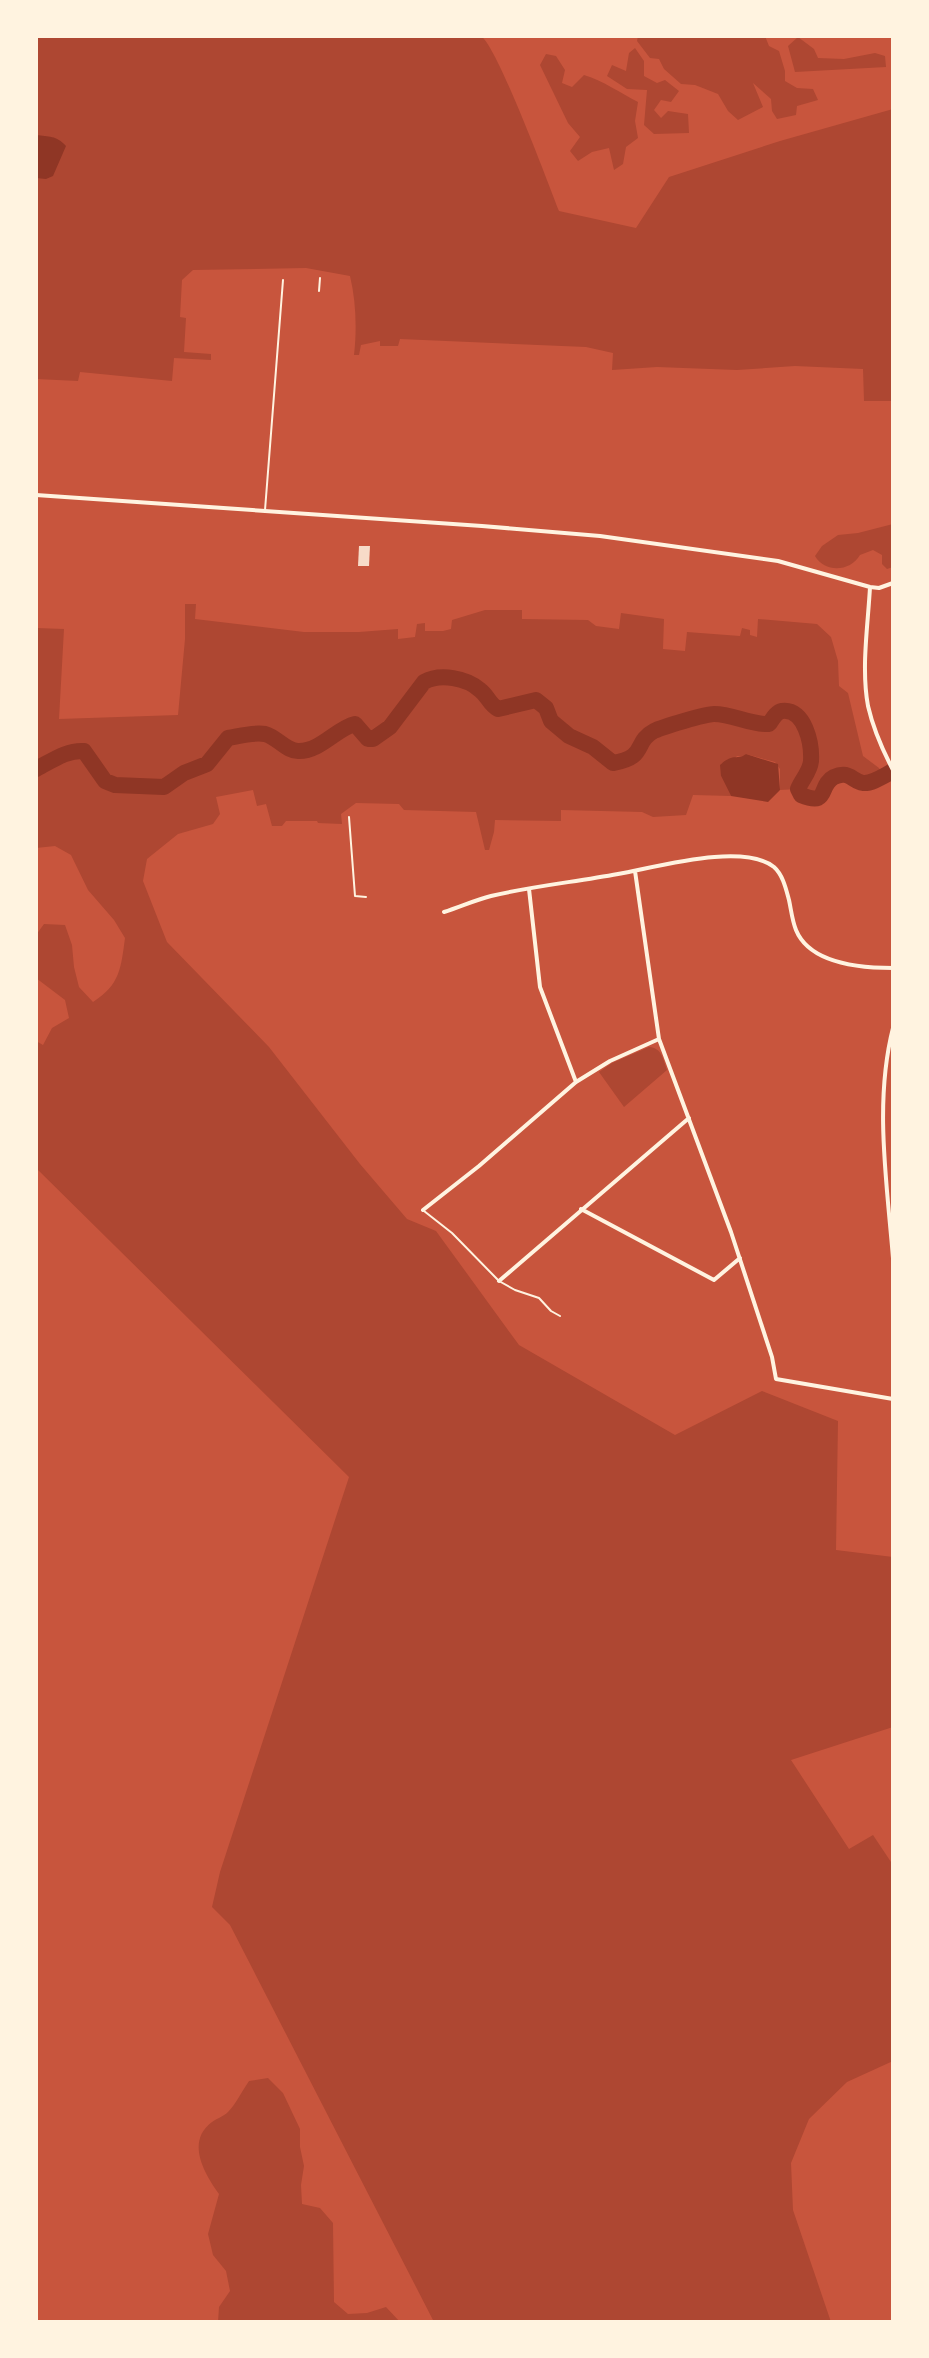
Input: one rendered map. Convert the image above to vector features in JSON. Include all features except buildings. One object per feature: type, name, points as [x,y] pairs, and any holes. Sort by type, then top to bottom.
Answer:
[{"type":"street","points":[[36,495],[604,537],[778,561],[870,587],[879,588],[893,583]]},
{"type":"street","points":[[870,587],[866,673],[868,703],[874,729],[893,770]]},
{"type":"street","points":[[444,912],[489,896],[690,860],[726,857],[772,865],[780,875],[796,931],[815,952],[835,960],[893,968]]},
{"type":"street","points":[[635,871],[659,1039],[740,1258],[772,1357],[776,1379],[893,1399]]},
{"type":"street","points":[[529,889],[540,987],[576,1082]]},
{"type":"street","points":[[893,1028],[885,1067],[884,1095],[893,1258]]},
{"type":"street","points":[[423,1210],[576,1082],[610,1061],[659,1039]]},
{"type":"street","points":[[499,1281],[689,1118]]},
{"type":"street","points":[[581,1209],[714,1280],[740,1258]]},
{"type":"lane","points":[[319,291],[320,278]]},
{"type":"lane","points":[[265,511],[283,280]]},
{"type":"lane","points":[[349,817],[355,896],[366,897]]},
{"type":"lane","points":[[423,1210],[452,1233],[499,1281],[539,1298],[560,1316]]},
{"type":"shaded area","points":[[36,36],[481,36],[499,64],[559,211],[636,228],[669,177],[893,109],[893,417],[891,401],[864,401],[863,369],[795,366],[737,370],[657,367],[612,370],[613,353],[586,347],[400,339],[398,346],[380,346],[380,341],[361,345],[359,355],[354,355],[354,295],[350,276],[306,268],[193,270],[182,280],[180,317],[186,318],[184,352],[211,354],[211,360],[174,358],[172,381],[80,372],[78,381],[36,379]]},
{"type":"shaded area","points":[[638,36],[765,36],[769,46],[779,51],[785,81],[797,88],[813,89],[818,100],[797,106],[796,115],[777,119],[772,111],[771,99],[753,83],[763,107],[738,120],[728,111],[718,94],[695,85],[681,84],[664,69],[659,59],[650,58],[637,41]]},
{"type":"shaded area","points":[[798,37],[814,49],[818,58],[844,59],[875,53],[885,56],[886,67],[795,72],[788,46]]},
{"type":"shaded area","points":[[635,48],[644,61],[644,76],[657,83],[665,80],[679,91],[671,102],[661,100],[654,110],[661,118],[668,111],[688,114],[689,133],[654,134],[644,125],[647,90],[627,89],[607,76],[612,65],[626,71],[629,53]]},
{"type":"shaded area","points":[[546,54],[556,56],[565,70],[562,83],[572,87],[584,75],[638,102],[635,121],[638,138],[626,147],[623,164],[614,170],[609,148],[592,152],[578,161],[570,151],[580,137],[568,123],[540,65]]},
{"type":"shaded area","points":[[36,135],[56,138],[66,146],[53,176],[46,179],[36,178]]},
{"type":"shaded area","points":[[893,524],[893,567],[887,569],[882,564],[882,555],[873,550],[860,555],[850,565],[838,568],[819,562],[815,556],[822,546],[838,535]]},
{"type":"shaded area","points":[[185,604],[196,604],[195,619],[304,632],[398,629],[398,639],[415,637],[417,624],[425,623],[425,631],[443,631],[451,629],[452,620],[485,610],[522,610],[522,619],[588,620],[596,626],[619,629],[621,613],[664,619],[663,649],[685,651],[687,632],[740,636],[742,628],[750,630],[750,635],[757,637],[758,619],[817,624],[831,637],[838,661],[839,686],[848,693],[863,756],[881,772],[867,778],[846,771],[828,778],[820,792],[780,790],[780,769],[775,762],[746,754],[744,757],[737,756],[721,776],[731,796],[693,795],[686,815],[653,817],[642,812],[561,810],[561,821],[495,820],[489,850],[485,850],[476,812],[404,810],[399,804],[356,803],[341,814],[342,824],[286,821],[282,826],[272,826],[266,804],[257,806],[253,790],[216,797],[220,814],[213,824],[178,834],[147,859],[143,881],[167,942],[269,1047],[407,1219],[436,1231],[519,1345],[675,1435],[762,1391],[838,1421],[836,1550],[893,1557],[893,1727],[791,1760],[849,1849],[873,1835],[893,1865],[893,2061],[847,2082],[809,2119],[791,2163],[793,2210],[831,2322],[434,2322],[230,1925],[212,1907],[220,1872],[349,1477],[36,1168],[36,1041],[43,1045],[52,1028],[69,1018],[65,1000],[36,978],[36,935],[44,924],[65,925],[72,945],[79,987],[93,1002],[109,989],[118,975],[125,938],[88,890],[71,855],[55,846],[36,848],[36,628],[64,629],[59,719],[178,715]]},
{"type":"shaded area","points":[[746,754],[778,764],[780,790],[768,802],[731,796],[721,776],[720,765]]},
{"type":"shaded area","points":[[649,1047],[659,1052],[667,1070],[624,1107],[599,1072]]},
{"type":"shaded area","points":[[268,2078],[283,2093],[300,2129],[304,2166],[302,2204],[320,2208],[333,2223],[334,2302],[348,2314],[367,2313],[386,2307],[400,2322],[218,2322],[219,2307],[230,2291],[226,2271],[213,2255],[208,2234],[219,2194],[200,2158],[200,2139],[212,2122],[231,2109],[249,2081]]},
{"type":"waterway","points":[[36,769],[65,754],[84,751],[105,781],[115,785],[164,787],[184,773],[207,764],[228,738],[265,734],[299,751],[322,744],[355,724],[368,739],[373,739],[390,727],[424,682],[445,677],[475,686],[498,709],[536,700],[546,708],[551,721],[569,736],[593,747],[613,763],[631,757],[654,731],[674,724],[714,714],[769,724],[782,711],[796,715],[806,728],[811,761],[798,789],[801,795],[820,797],[829,781],[839,775],[867,783],[893,771]]}]
